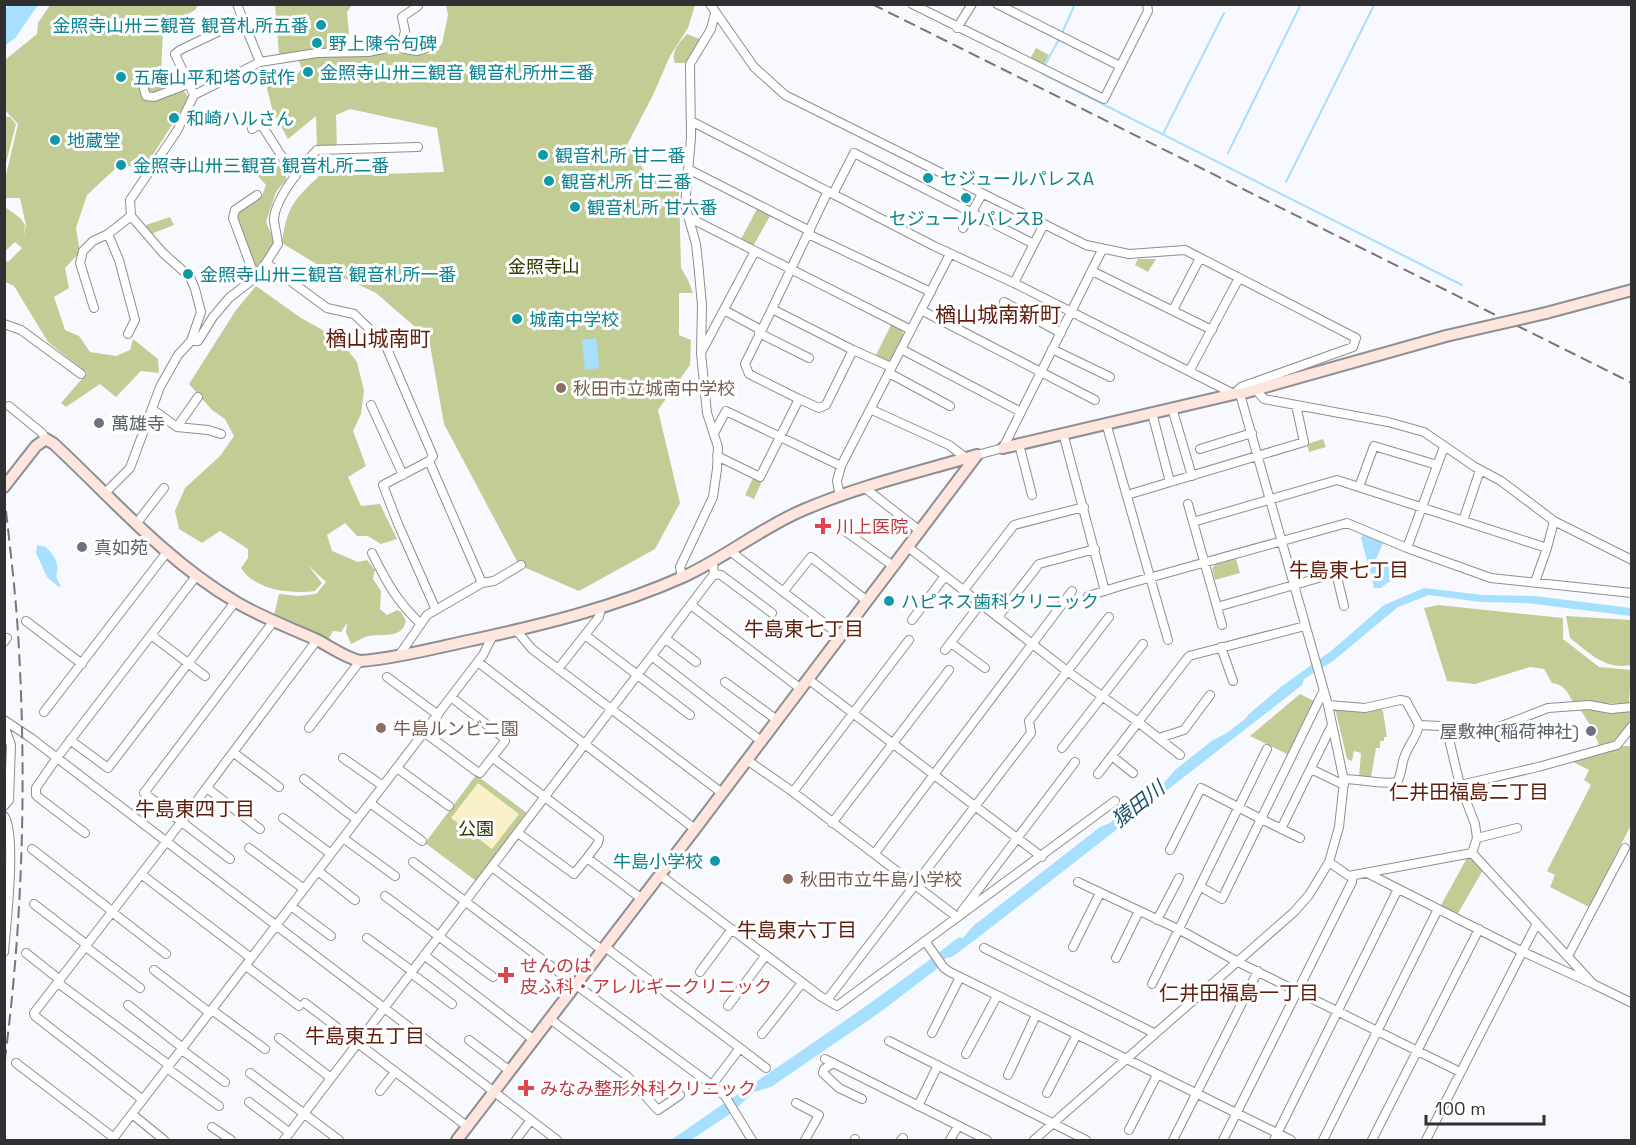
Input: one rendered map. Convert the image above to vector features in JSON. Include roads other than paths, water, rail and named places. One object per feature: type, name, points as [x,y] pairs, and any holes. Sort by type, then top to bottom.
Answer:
[{"type":"street","points":[[237,4],[260,62]]},
{"type":"street","points":[[710,4],[754,67],[784,95],[1086,244],[1129,254],[1185,250],[1356,338],[1353,346],[1241,387],[1237,394]]},
{"type":"street","points":[[912,4],[1104,99],[1149,11],[1147,4]]},
{"type":"street","points":[[957,27],[972,4]]},
{"type":"street","points":[[997,4],[1120,66]]},
{"type":"street","points":[[401,48],[405,31],[402,17],[418,6]]},
{"type":"street","points":[[682,577],[680,567],[713,497],[717,456],[714,433],[707,413],[701,353],[702,305],[696,244],[685,205],[692,121],[690,64],[711,29],[715,13]]},
{"type":"street","points":[[194,95],[175,54],[243,20]]},
{"type":"street","points":[[106,492],[130,468],[160,387],[178,355],[191,341],[201,312],[190,277],[163,253],[131,216],[130,200],[177,131],[194,95],[260,62],[317,53],[368,52],[401,48],[410,51],[427,48]]},
{"type":"street","points":[[144,89],[146,96],[154,97],[188,84]]},
{"type":"street","points":[[692,121],[950,254],[1014,283],[1237,394],[1252,433],[1328,705],[1344,782],[1339,827],[1329,862],[1309,895],[1294,912],[1034,1140]]},
{"type":"street","points":[[252,129],[261,124],[295,177]]},
{"type":"street","points":[[191,341],[198,341],[213,317],[229,298],[255,277],[266,263],[278,244],[274,218],[279,204],[295,177],[317,150],[418,147]]},
{"type":"street","points":[[854,350],[826,405],[819,408],[749,374],[745,364],[809,232],[854,153],[1034,244]]},
{"type":"street","points":[[688,169],[931,292]]},
{"type":"street","points":[[963,228],[982,194]]},
{"type":"street","points":[[255,277],[233,218],[235,210],[257,195]]},
{"type":"street","points":[[94,308],[80,263],[85,248],[131,216]]},
{"type":"street","points":[[688,217],[911,330]]},
{"type":"street","points":[[1014,283],[1044,224]]},
{"type":"street","points":[[108,234],[119,260],[135,320],[128,334]]},
{"type":"street","points":[[1003,448],[1102,249]]},
{"type":"street","points":[[701,353],[755,251]]},
{"type":"street","points":[[840,496],[837,481],[841,466],[950,254]]},
{"type":"street","points":[[1173,310],[1200,258]]},
{"type":"street","points":[[266,263],[327,308],[354,314],[385,344],[433,456],[429,461],[382,485],[436,610]]},
{"type":"street","points":[[1092,271],[1212,330]]},
{"type":"street","points":[[1190,370],[1239,278]]},
{"type":"street","points":[[249,1102],[287,1137],[639,676],[691,605],[713,569],[730,551],[753,536],[803,510],[840,496],[971,456],[1152,412],[1256,390],[1446,336],[1632,290]]},
{"type":"street","points":[[1004,302],[1061,333]]},
{"type":"street","points":[[772,309],[854,350],[950,406]]},
{"type":"street","points":[[724,310],[809,358]]},
{"type":"street","points":[[921,310],[1095,400]]},
{"type":"street","points":[[4,324],[21,330],[81,374]]},
{"type":"street","points":[[901,349],[1021,412]]},
{"type":"street","points":[[1052,349],[1110,377]]},
{"type":"street","points":[[1256,390],[1264,399],[1424,432],[1480,470],[1502,481],[1554,521],[1632,560]]},
{"type":"street","points":[[177,428],[198,397]]},
{"type":"street","points":[[717,456],[760,477],[799,399]]},
{"type":"street","points":[[371,405],[403,474]]},
{"type":"street","points":[[1127,495],[1304,442],[1296,405]]},
{"type":"street","points":[[9,406],[106,492],[167,552],[197,575],[235,602],[360,661],[575,616],[682,577],[713,569]]},
{"type":"street","points":[[870,408],[971,456]]},
{"type":"street","points":[[1172,408],[1192,476]]},
{"type":"street","points":[[152,409],[177,428],[208,430],[221,434]]},
{"type":"street","points":[[714,433],[726,411],[841,466]]},
{"type":"street","points":[[1152,412],[1170,482]]},
{"type":"street","points":[[1106,423],[1168,640]]},
{"type":"street","points":[[1063,433],[1105,591]]},
{"type":"street","points":[[1200,449],[1252,433]]},
{"type":"street","points":[[4,488],[36,446],[46,439]]},
{"type":"street","points":[[1019,444],[1032,495]]},
{"type":"street","points":[[1359,487],[1374,446],[1437,465]]},
{"type":"street","points":[[1407,548],[1444,447]]},
{"type":"street","points":[[457,1140],[908,547],[971,456]]},
{"type":"street","points":[[429,461],[482,583]]},
{"type":"street","points":[[1463,521],[1480,470]]},
{"type":"street","points":[[1193,522],[1337,480],[1547,548]]},
{"type":"street","points":[[136,524],[164,488]]},
{"type":"street","points":[[864,488],[920,531]]},
{"type":"street","points":[[1188,504],[1222,625]]},
{"type":"street","points":[[964,590],[1014,525],[1084,507]]},
{"type":"street","points":[[1534,582],[1554,521]]},
{"type":"street","points":[[1088,596],[1347,524],[1491,578],[1632,593]]},
{"type":"street","points":[[841,528],[893,566]]},
{"type":"street","points":[[908,547],[1067,671],[1103,695],[1180,755]]},
{"type":"street","points":[[998,617],[1039,564],[1095,549]]},
{"type":"street","points":[[730,551],[841,636]]},
{"type":"street","points":[[44,712],[167,552]]},
{"type":"street","points":[[372,553],[392,592],[421,624]]},
{"type":"street","points":[[783,592],[811,557],[867,601]]},
{"type":"street","points":[[400,654],[427,615],[482,583],[494,581],[521,565]]},
{"type":"street","points":[[713,569],[772,613]]},
{"type":"street","points":[[1217,607],[1336,573],[1344,606]]},
{"type":"street","points":[[85,833],[36,795],[36,788],[70,740],[197,575]]},
{"type":"street","points":[[912,620],[945,576]]},
{"type":"street","points":[[874,853],[1072,591]]},
{"type":"street","points":[[70,740],[108,768],[235,602]]},
{"type":"street","points":[[945,650],[981,603]]},
{"type":"street","points":[[691,605],[804,684],[854,713],[1042,857]]},
{"type":"street","points":[[558,669],[599,617],[601,606]]},
{"type":"street","points":[[827,1000],[1031,733],[1029,721],[1109,618]]},
{"type":"street","points":[[26,621],[82,664]]},
{"type":"street","points":[[230,859],[144,793],[273,621]]},
{"type":"street","points":[[1098,774],[1189,656],[1305,626]]},
{"type":"street","points":[[516,630],[532,649],[722,794]]},
{"type":"street","points":[[151,635],[205,675]]},
{"type":"street","points":[[16,1063],[113,1139],[478,662],[493,635]]},
{"type":"street","points":[[585,635],[690,715]]},
{"type":"street","points":[[666,639],[696,662]]},
{"type":"street","points":[[143,1100],[34,1013],[234,753],[317,640]]},
{"type":"street","points":[[793,792],[909,640]]},
{"type":"street","points":[[951,643],[985,668]]},
{"type":"street","points":[[1062,748],[1143,644]]},
{"type":"street","points":[[1221,647],[1233,681]]},
{"type":"street","points":[[653,657],[761,741]]},
{"type":"street","points":[[309,728],[360,661]]},
{"type":"street","points":[[478,662],[695,829]]},
{"type":"street","points":[[832,823],[950,670]]},
{"type":"street","points":[[387,677],[438,715]]},
{"type":"street","points":[[724,682],[777,720]]},
{"type":"street","points":[[1201,887],[1222,899],[1323,693]]},
{"type":"street","points":[[1159,738],[1184,730],[1210,695]]},
{"type":"street","points":[[424,732],[480,773],[493,758],[505,741],[504,738],[451,697]]},
{"type":"street","points":[[1311,769],[1344,782],[1368,780],[1389,784],[1397,782],[1401,777],[1403,759],[1417,735],[1419,725],[1406,701],[1400,700],[1365,708],[1328,705]]},
{"type":"street","points":[[1448,735],[1486,732],[1548,708],[1589,705],[1611,709],[1631,706]]},
{"type":"street","points":[[4,720],[32,738],[56,759],[557,1140]]},
{"type":"street","points":[[4,725],[11,745],[9,800],[4,806]]},
{"type":"street","points":[[1281,829],[1332,725]]},
{"type":"street","points":[[1419,725],[1441,726],[1448,735],[1460,784],[1475,824],[1477,838],[1472,853]]},
{"type":"street","points":[[1460,784],[1538,767],[1617,745],[1632,726]]},
{"type":"street","points":[[1152,984],[1267,749]]},
{"type":"street","points":[[234,753],[279,787]]},
{"type":"street","points":[[1112,756],[1133,773]]},
{"type":"street","points":[[343,758],[383,786]]},
{"type":"street","points":[[493,758],[599,838],[598,843],[574,874],[518,833]]},
{"type":"street","points":[[747,760],[793,792],[957,917]]},
{"type":"street","points":[[957,917],[1076,762]]},
{"type":"street","points":[[397,768],[449,806]]},
{"type":"street","points":[[304,779],[357,820]]},
{"type":"street","points":[[207,788],[260,829]]},
{"type":"street","points":[[1170,850],[1201,788],[1300,838]]},
{"type":"street","points":[[660,875],[837,1006],[1115,801]]},
{"type":"street","points":[[370,803],[422,841]]},
{"type":"street","points":[[4,816],[10,828],[10,847],[4,952]]},
{"type":"street","points":[[283,818],[331,854]]},
{"type":"street","points":[[1477,838],[1517,828]]},
{"type":"street","points":[[343,838],[395,876]]},
{"type":"street","points":[[249,848],[304,889]]},
{"type":"street","points":[[1568,956],[1625,848]]},
{"type":"street","points":[[32,849],[166,954]]},
{"type":"street","points":[[1329,862],[1349,876],[1472,853]]},
{"type":"street","points":[[1472,853],[1593,984]]},
{"type":"street","points":[[587,858],[642,899]]},
{"type":"street","points":[[413,862],[464,903],[726,1096],[753,1140]]},
{"type":"street","points":[[492,867],[766,1068]]},
{"type":"street","points":[[318,871],[356,900]]},
{"type":"street","points":[[1367,873],[1521,951],[1632,1003]]},
{"type":"street","points":[[141,874],[251,958]]},
{"type":"street","points":[[1223,1140],[1352,882],[1353,875]]},
{"type":"street","points":[[1157,920],[1179,878]]},
{"type":"street","points":[[1078,882],[1180,930],[1238,962],[1460,1072]]},
{"type":"street","points":[[1275,1137],[1398,889]]},
{"type":"street","points":[[1073,947],[1100,893]]},
{"type":"street","points":[[385,896],[493,977]]},
{"type":"street","points":[[34,904],[140,988]]},
{"type":"street","points":[[291,906],[331,936]]},
{"type":"street","points":[[1323,1140],[1438,909]]},
{"type":"street","points":[[1116,958],[1139,911]]},
{"type":"street","points":[[1426,1140],[1537,923]]},
{"type":"street","points":[[700,972],[732,929]]},
{"type":"street","points":[[1372,1140],[1479,929]]},
{"type":"street","points":[[367,938],[452,1004]]},
{"type":"street","points":[[925,941],[944,968],[960,977],[1236,1114],[1275,1137],[1291,1140]]},
{"type":"street","points":[[984,948],[1154,1033]]},
{"type":"street","points":[[26,953],[219,1106]]},
{"type":"street","points":[[424,955],[534,1040]]},
{"type":"street","points":[[728,1006],[766,955]]},
{"type":"street","points":[[246,966],[357,1043],[468,1127]]},
{"type":"street","points":[[154,970],[265,1049]]},
{"type":"street","points":[[1173,1140],[1258,971]]},
{"type":"street","points":[[932,1033],[960,977]]},
{"type":"street","points":[[762,1035],[802,982]]},
{"type":"street","points":[[966,1054],[997,996]]},
{"type":"street","points":[[128,1005],[225,1082]]},
{"type":"street","points":[[1008,1075],[1036,1015]]},
{"type":"street","points":[[550,1019],[627,1076],[658,1110],[680,1095]]},
{"type":"street","points":[[1047,1093],[1077,1036]]},
{"type":"street","points":[[279,1038],[331,1078]]},
{"type":"street","points":[[469,1040],[510,1071]]},
{"type":"street","points":[[889,1041],[1086,1140]]},
{"type":"street","points":[[712,1085],[740,1048]]},
{"type":"street","points":[[825,1059],[987,1140]]},
{"type":"street","points":[[833,1063],[824,1069],[823,1073],[839,1088],[862,1099]]},
{"type":"street","points":[[918,1106],[938,1065]]},
{"type":"street","points":[[250,1072],[339,1140]]},
{"type":"street","points":[[380,1091],[395,1072]]},
{"type":"street","points":[[1129,1131],[1157,1075]]},
{"type":"street","points":[[796,1103],[819,1115],[805,1140]]},
{"type":"street","points":[[132,1114],[164,1140]]},
{"type":"street","points":[[516,1140],[530,1121]]},
{"type":"street","points":[[951,1140],[958,1126]]},
{"type":"street","points":[[212,1127],[231,1140]]},
{"type":"water","points":[[10,4],[38,5],[16,37],[5,46],[5,9]]},
{"type":"water","points":[[596,338],[599,368],[585,370],[582,340]]},
{"type":"water","points":[[1363,535],[1383,543],[1376,559],[1404,573],[1403,576],[1381,588],[1374,588],[1361,538]]},
{"type":"water","points":[[37,545],[46,547],[54,557],[57,564],[56,577],[61,586],[59,587],[47,577],[36,553]]},
{"type":"water","name":"猿田川","points":[[1424,588],[1483,595],[1535,596],[1631,608],[1631,616],[1526,603],[1480,602],[1429,595],[1398,607],[1333,661],[1304,679],[1302,685],[980,936],[952,957],[946,958],[938,968],[879,1013],[771,1087],[754,1092],[730,1114],[691,1140],[671,1140],[852,1016],[959,937],[963,938],[973,926],[1100,827],[1110,823],[1121,811],[1137,804],[1213,740],[1244,720],[1282,686],[1331,651],[1384,605]]},
{"type":"waterway","points":[[1062,33],[1075,4]]},
{"type":"waterway","points":[[1228,153],[1301,4]]},
{"type":"waterway","points":[[1286,182],[1374,5]]},
{"type":"waterway","points":[[1163,134],[1224,13]]},
{"type":"waterway","points":[[1045,65],[1058,41]]},
{"type":"waterway","points":[[1041,73],[1462,285]]},
{"type":"railway","points":[[872,4],[1632,383]]},
{"type":"railway","points":[[4,493],[18,633],[23,796],[19,904],[4,1066]]},
{"type":"place","name":"金照寺山卅三観音 観音札所五番","points":[[321,25]]},
{"type":"place","name":"野上陳令句碑","points":[[317,43]]},
{"type":"place","name":"金照寺山卅三観音 観音札所卅三番","points":[[308,72]]},
{"type":"place","name":"五庵山平和塔の試作","points":[[121,77]]},
{"type":"place","name":"和崎ハルさん","points":[[174,118]]},
{"type":"place","name":"地蔵堂","points":[[55,140]]},
{"type":"place","name":"観音札所 甘二番","points":[[543,155]]},
{"type":"place","name":"金照寺山卅三観音 観音札所二番","points":[[121,165]]},
{"type":"place","name":"セジュールパレスA","points":[[928,178]]},
{"type":"place","name":"観音札所 甘三番","points":[[549,181]]},
{"type":"place","name":"セジュールパレスB","points":[[966,198]]},
{"type":"place","name":"観音札所 甘六番","points":[[575,207]]},
{"type":"place","name":"金照寺山卅三観音 観音札所一番","points":[[188,274]]},
{"type":"place","name":"城南中学校","points":[[517,319]]},
{"type":"place","name":"秋田市立城南中学校","points":[[561,388]]},
{"type":"place","name":"萬雄寺","points":[[99,423]]},
{"type":"place","name":"川上医院","points":[[823,526]]},
{"type":"place","name":"真如苑","points":[[82,547]]},
{"type":"place","name":"ハピネス歯科クリニック","points":[[889,601]]},
{"type":"place","name":"牛島ルンビニ園","points":[[381,728]]},
{"type":"place","name":"屋敷神(稲荷神社)","points":[[1591,731]]},
{"type":"place","name":"牛島小学校","points":[[715,861]]},
{"type":"place","name":"秋田市立牛島小学校","points":[[788,879]]},
{"type":"place","name":"せんのは 皮ふ科・アレルギークリニック","points":[[506,975]]},
{"type":"place","name":"みなみ整形外科クリニック","points":[[526,1088]]},
{"type":"district","name":"楢山城南新町","points":[[998,314]]},
{"type":"district","name":"楢山城南町","points":[[378,338]]},
{"type":"district","name":"牛島東七丁目","points":[[1349,570]]},
{"type":"district","name":"牛島東七丁目","points":[[804,629]]},
{"type":"district","name":"仁井田福島二丁目","points":[[1469,792]]},
{"type":"district","name":"牛島東四丁目","points":[[195,809]]},
{"type":"district","name":"牛島東六丁目","points":[[797,930]]},
{"type":"district","name":"仁井田福島一丁目","points":[[1239,993]]},
{"type":"district","name":"牛島東五丁目","points":[[365,1036]]},
{"type":"park label","name":"金照寺山","points":[[544,266]]},
{"type":"park label","name":"公園","points":[[476,828]]}]
